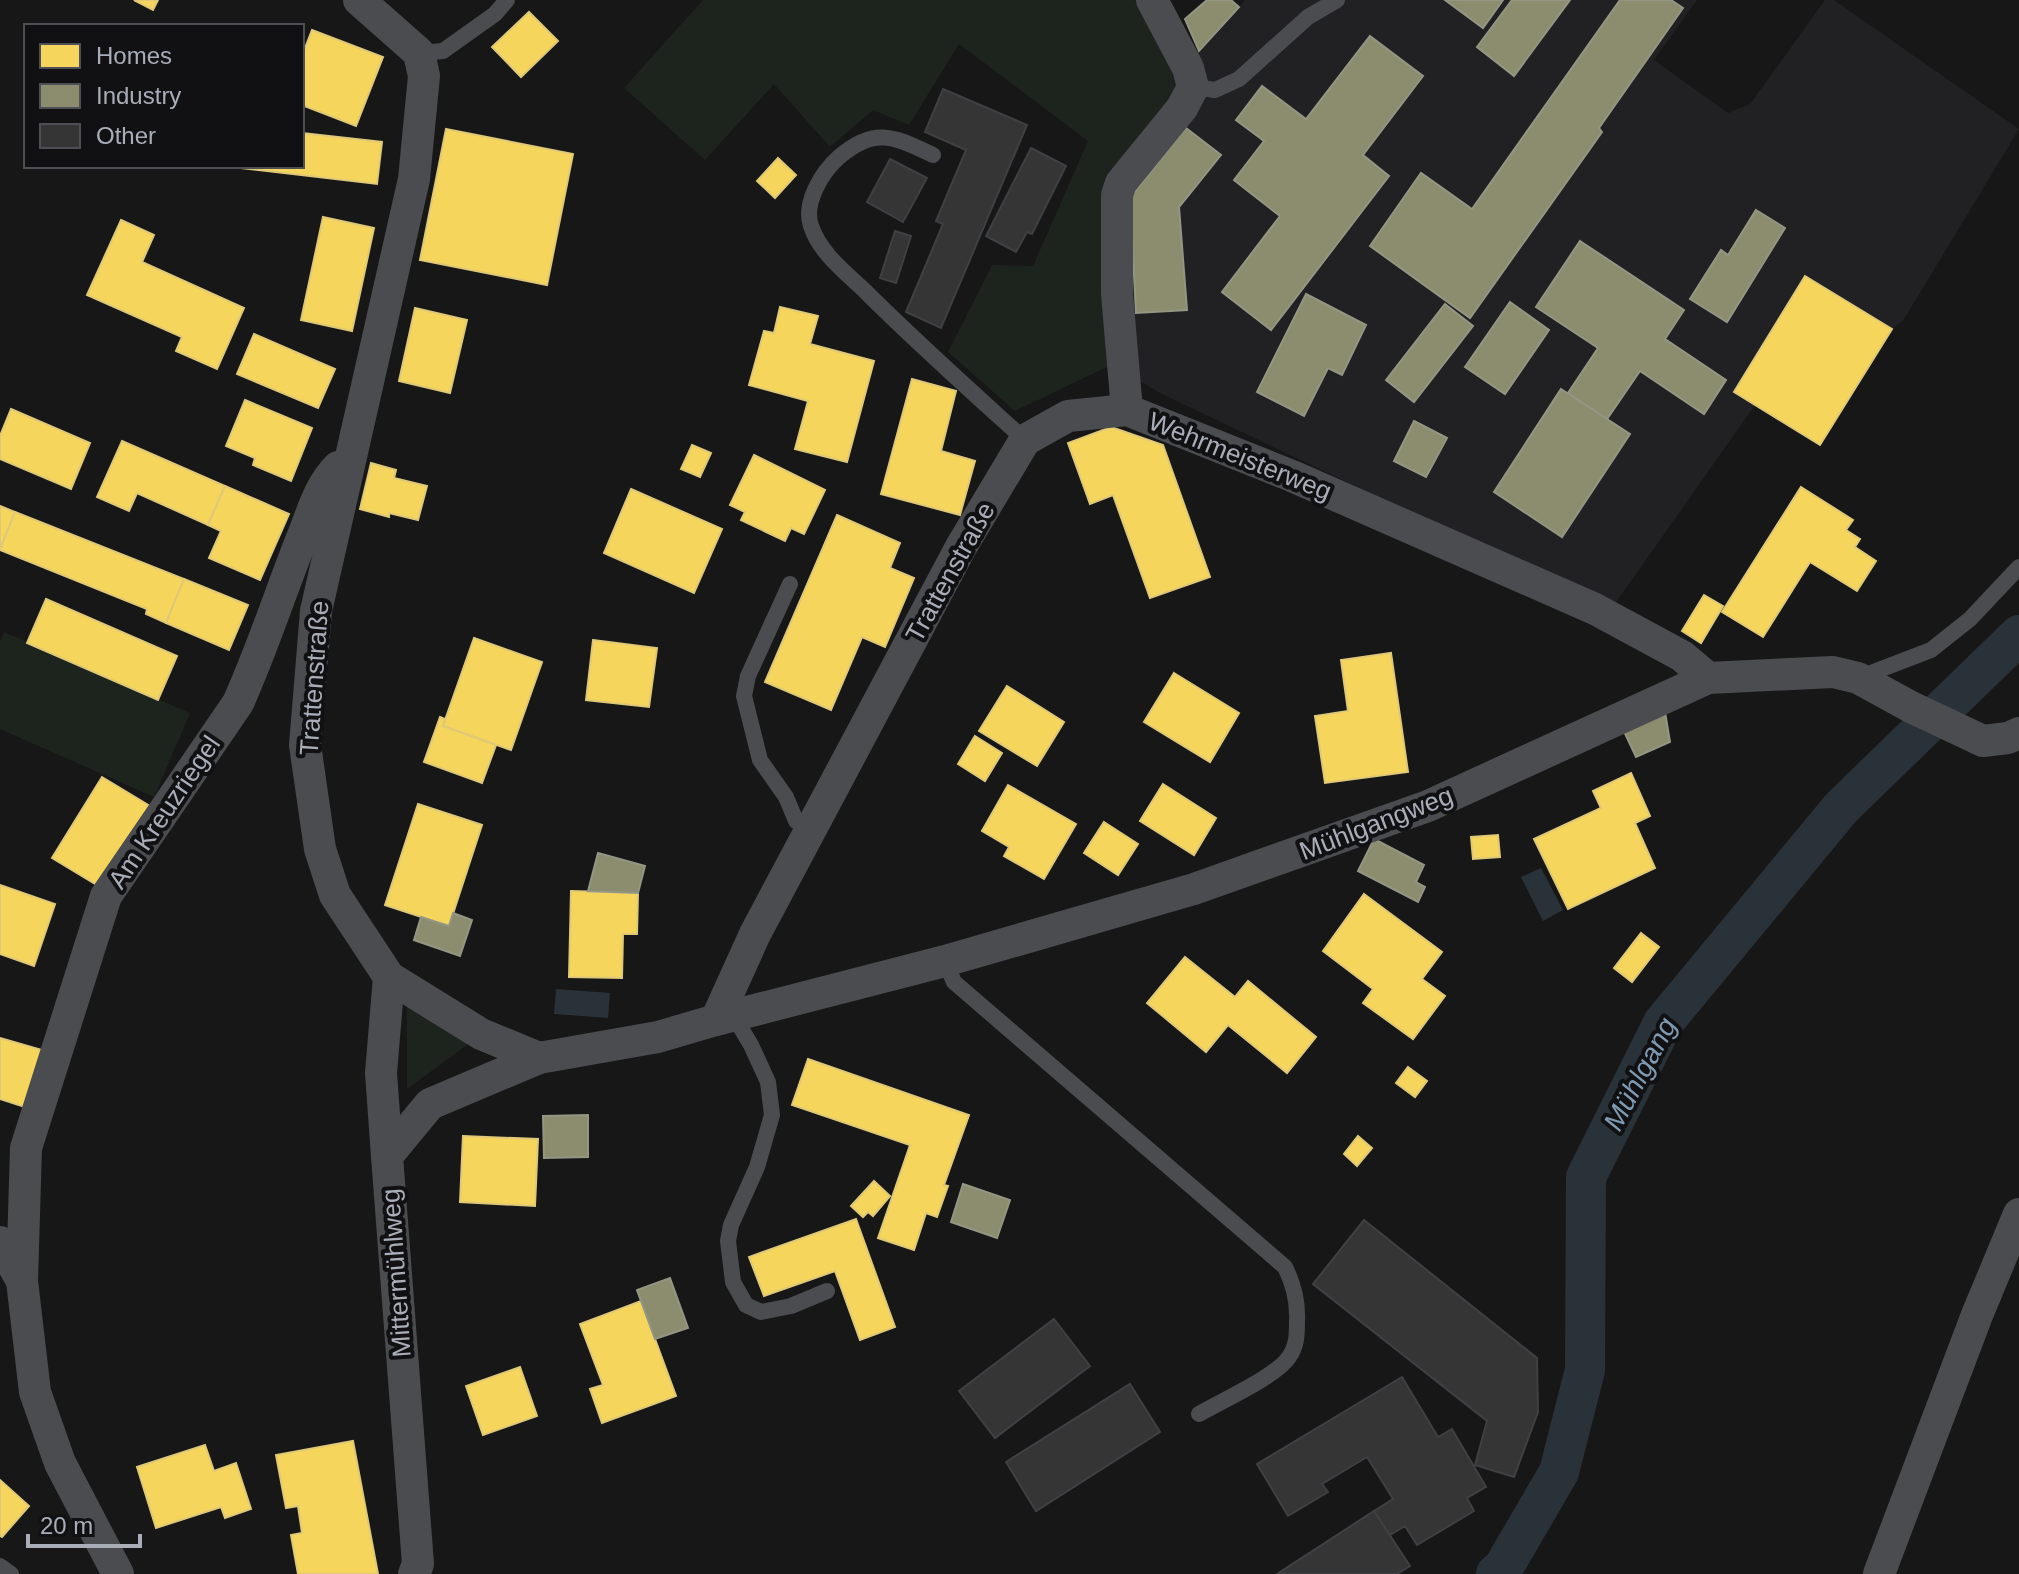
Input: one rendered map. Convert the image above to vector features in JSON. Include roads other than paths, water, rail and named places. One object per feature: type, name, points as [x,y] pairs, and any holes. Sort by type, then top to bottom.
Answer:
[{"type":"street","points":[[359,0],[419,53]]},
{"type":"street","points":[[1152,0],[1188,68],[1193,87]]},
{"type":"street","name":"Trattenstraße","points":[[419,53],[424,76],[414,179],[316,611],[305,745],[320,849],[335,895],[389,977],[481,1034],[539,1058]]},
{"type":"street","name":"Wehrmeisterweg","points":[[1193,87],[1182,108],[1121,183],[1117,195],[1117,294],[1127,410],[1292,476],[1595,609],[1682,656],[1708,678]]},
{"type":"street","name":"Trattenstraße","points":[[724,1017],[755,934],[961,547],[1025,440],[1068,416],[1127,410]]},
{"type":"street","name":"Am Kreuzriegel","points":[[22,1281],[26,1148],[106,896],[238,703],[324,483],[349,459]]},
{"type":"street","name":"Mühlgangweg","points":[[724,1017],[945,961],[1194,889],[1428,806],[1708,678],[1833,672],[1858,678],[1983,741],[2008,738],[2019,733]]},
{"type":"street","points":[[387,1156],[381,1073],[389,977]]},
{"type":"street","points":[[539,1058],[658,1037],[724,1017]]},
{"type":"street","name":"Mittermühlweg","points":[[414,1574],[418,1564],[387,1156],[430,1104],[539,1058]]},
{"type":"street","points":[[1879,1574],[1971,1329],[2019,1214]]},
{"type":"street","points":[[0,1242],[22,1281],[35,1392],[60,1463],[118,1574]]},
{"type":"lane","points":[[419,53],[443,51],[495,14],[507,0]]},
{"type":"lane","points":[[1193,87],[1215,90],[1239,79],[1308,17],[1337,0]]},
{"type":"lane","points":[[933,155],[891,136],[878,136],[852,148],[838,158],[818,183],[809,209],[810,223],[819,245],[1025,440]]},
{"type":"lane","points":[[1858,678],[1931,650],[1970,619],[2019,567]]},
{"type":"lane","points":[[790,584],[748,676],[744,696],[760,760],[786,797],[796,821],[812,827]]},
{"type":"lane","points":[[945,961],[954,982],[1285,1267],[1294,1284],[1298,1308],[1297,1340],[1289,1358],[1275,1371],[1199,1414]]},
{"type":"lane","points":[[724,1017],[751,1045],[768,1082],[772,1115],[757,1167],[731,1225],[728,1241],[733,1282],[746,1305],[761,1312],[791,1306],[827,1291]]},
{"type":"lane","points":[[0,1566],[11,1574]]},
{"type":"waterway","name":"Mühlgang","points":[[1496,1574],[1503,1568],[1559,1472],[1585,1370],[1586,1177],[1663,1023],[1841,808],[2019,635]]}]
